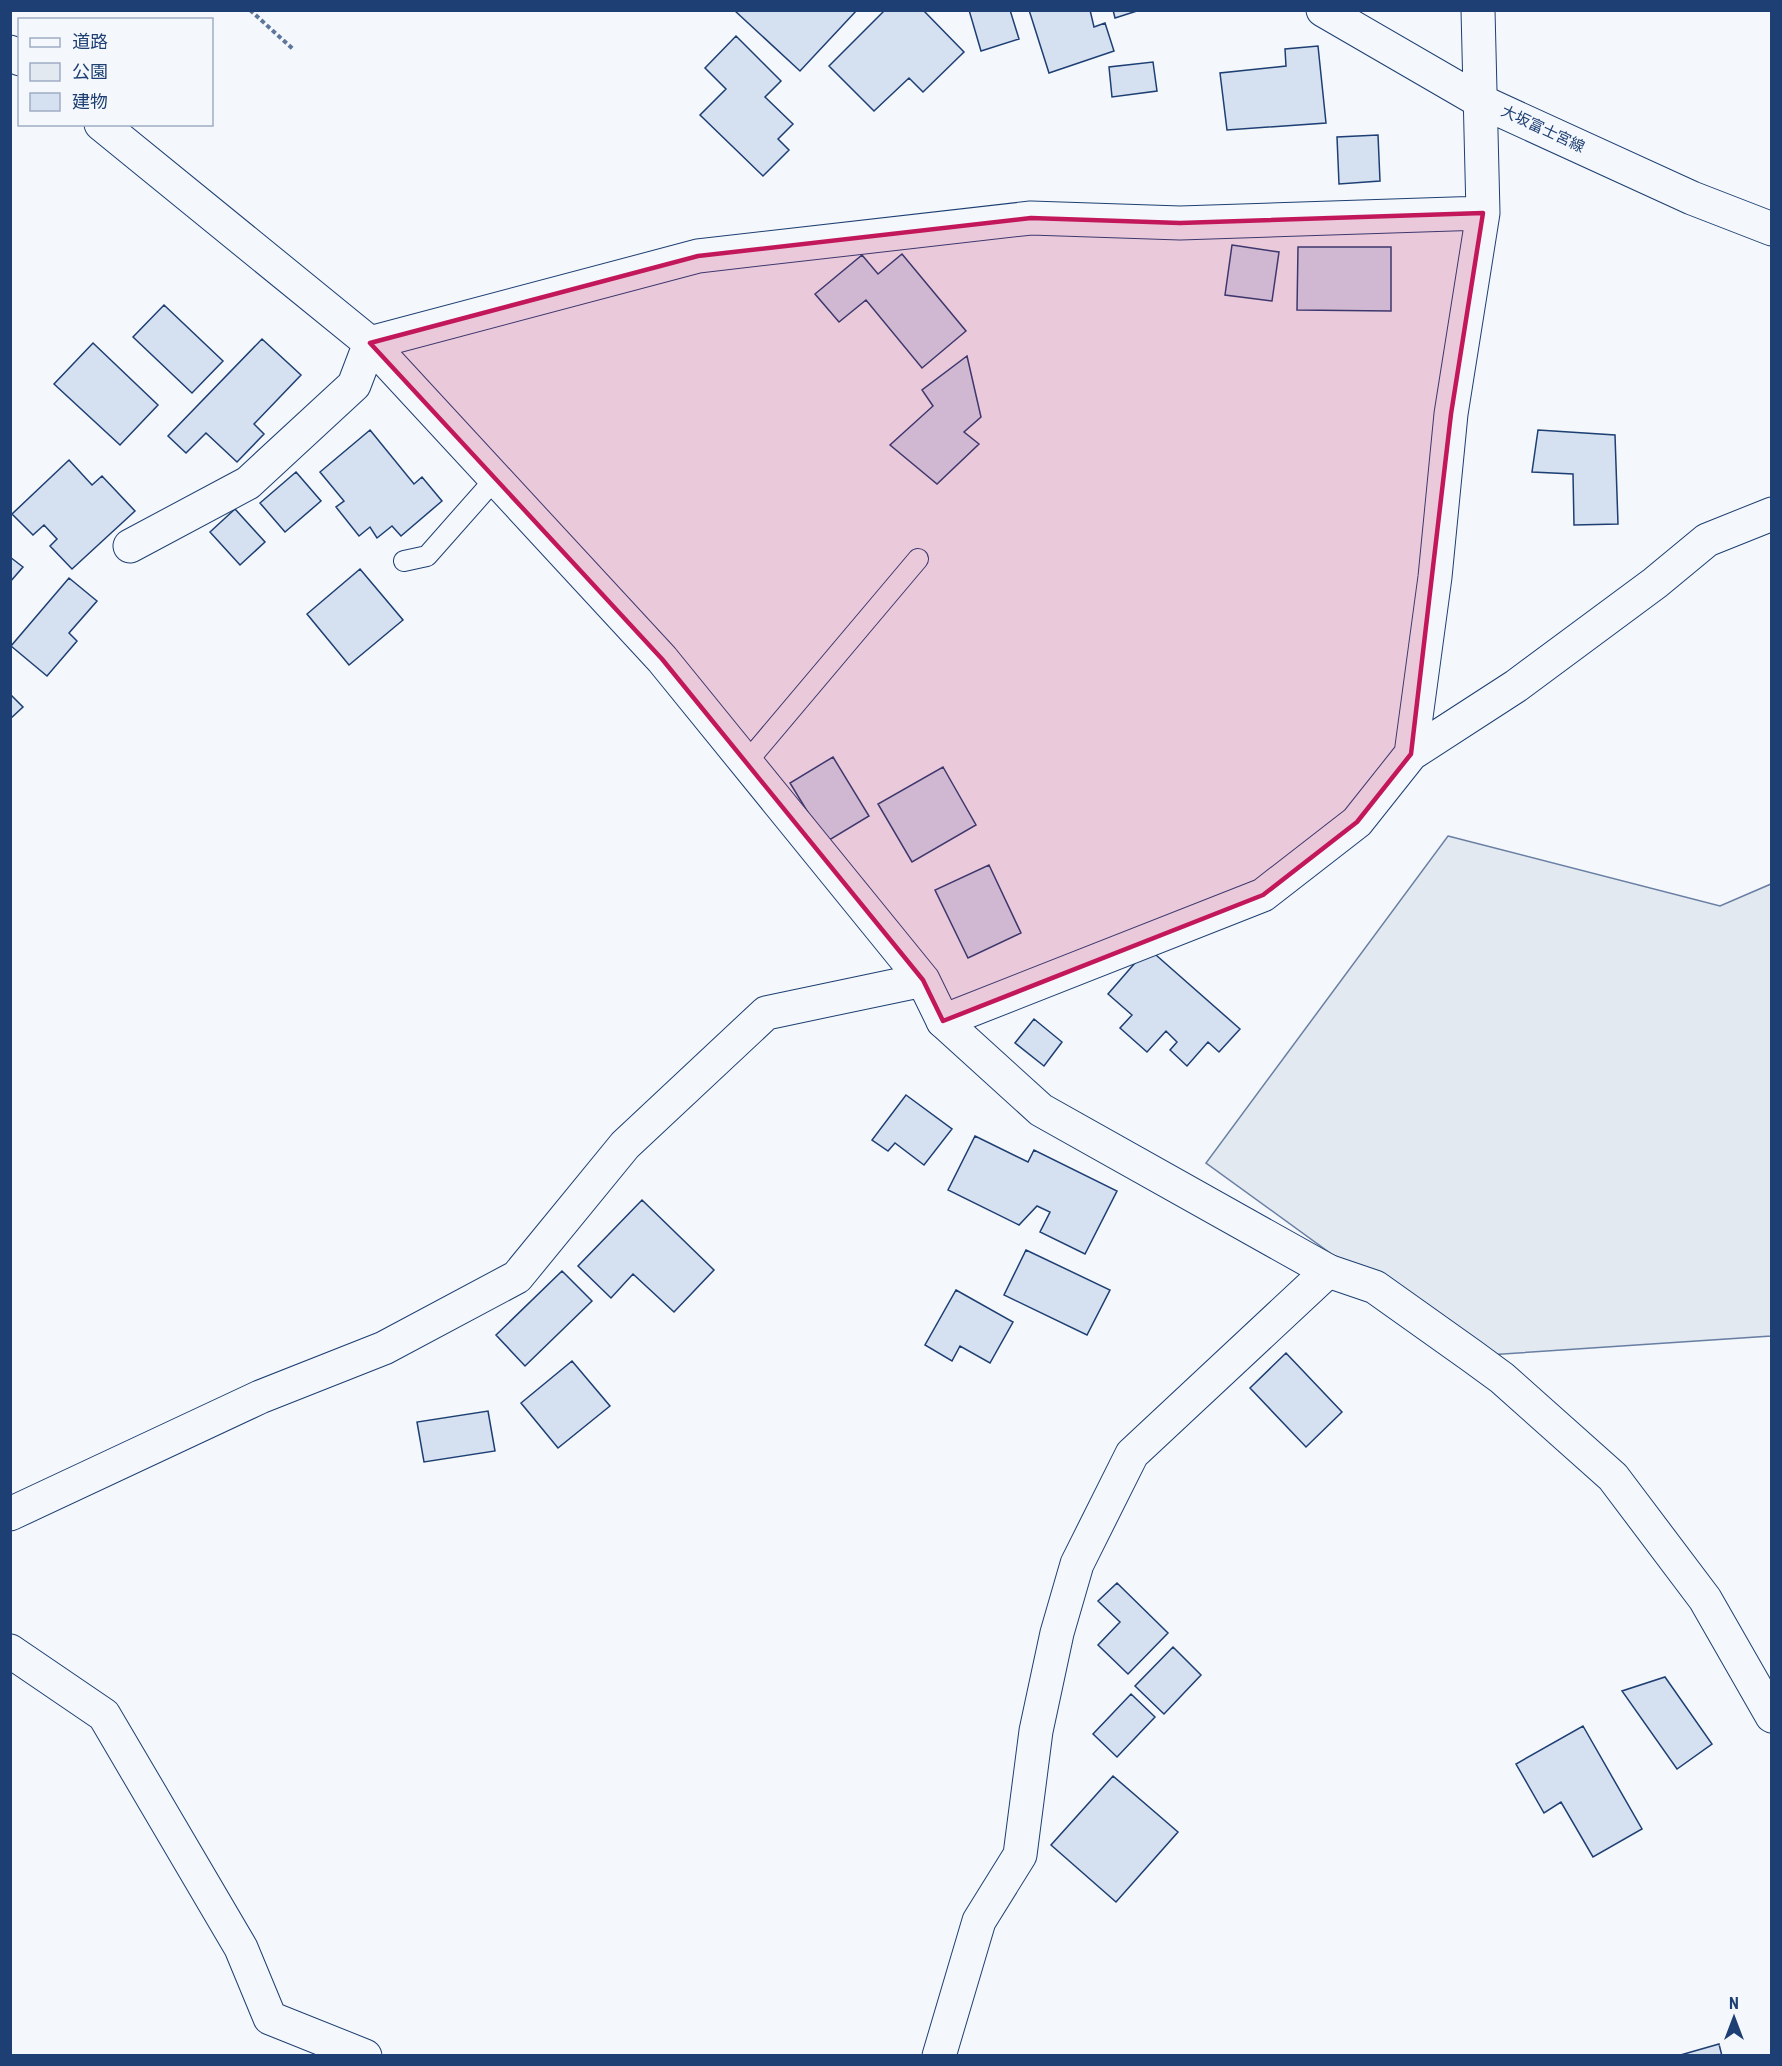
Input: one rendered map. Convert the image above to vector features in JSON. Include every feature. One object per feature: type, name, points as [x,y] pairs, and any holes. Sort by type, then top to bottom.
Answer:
[{"type":"street","name":"大坂富士宮線","points":[[1323,10],[1480,101],[1692,198],[1772,229]]},
{"type":"street","points":[[1411,754],[1435,578],[1451,414],[1483,213],[1478,10]]},
{"type":"street","points":[[103,126],[370,343],[662,659],[923,980],[943,1021],[1041,1110],[1328,1271],[1375,1287],[1502,1378],[1612,1477],[1705,1599],[1772,1716]]},
{"type":"street","points":[[370,343],[709,255],[1031,219],[1180,223],[1483,213]]},
{"type":"street","points":[[130,546],[248,483],[354,385],[370,343]]},
{"type":"street","points":[[943,1021],[1263,895],[1357,822],[1411,754],[1516,686],[1655,583],[1707,540],[1772,514]]},
{"type":"street","points":[[10,1514],[260,1397],[384,1348],[517,1277],[625,1145],[766,1013],[923,980]]},
{"type":"street","points":[[939,2055],[980,1921],[1020,1855],[1036,1731],[1057,1633],[1077,1564],[1132,1454],[1328,1271]]},
{"type":"street","points":[[10,1651],[104,1715],[241,1948],[270,2018],[365,2055]]},
{"type":"lane","points":[[404,561],[427,556],[495,479]]},
{"type":"lane","points":[[746,763],[918,559]]},
{"type":"path","points":[[250,10],[294,50]]},
{"type":"highlighted area","points":[[1483,213],[1451,414],[1411,754],[1357,822],[1263,895],[943,1021],[923,980],[662,659],[370,343],[698,256],[1031,218],[1180,223]]},
{"type":"green space","points":[[1448,836],[1720,906],[1771,884],[1771,1336],[1472,1356],[1206,1163]]},
{"type":"building","points":[[734,10],[857,10],[800,71]]},
{"type":"building","points":[[885,10],[923,10],[964,52],[923,92],[909,78],[874,111],[829,66]]},
{"type":"building","points":[[969,10],[1010,10],[1019,39],[981,51]]},
{"type":"building","points":[[1029,10],[1090,10],[1094,27],[1105,23],[1114,51],[1049,73]]},
{"type":"building","points":[[1113,10],[1140,10],[1115,18]]},
{"type":"building","points":[[736,36],[781,81],[765,97],[793,124],[778,139],[789,150],[763,176],[700,115],[726,89],[705,68]]},
{"type":"building","points":[[1318,46],[1326,123],[1227,130],[1220,73],[1286,66],[1285,49]]},
{"type":"building","points":[[1153,62],[1157,91],[1112,97],[1109,67]]},
{"type":"building","points":[[1378,135],[1380,181],[1339,184],[1337,137]]},
{"type":"building","points":[[1232,245],[1279,252],[1272,301],[1225,295]]},
{"type":"building","points":[[1298,247],[1391,247],[1391,311],[1297,310]]},
{"type":"building","points":[[902,254],[966,331],[922,368],[866,300],[839,322],[815,294],[862,255],[878,274]]},
{"type":"building","points":[[164,305],[223,361],[192,393],[133,337]]},
{"type":"building","points":[[262,339],[301,375],[254,424],[264,434],[237,462],[206,433],[186,453],[168,436]]},
{"type":"building","points":[[93,343],[158,405],[120,445],[54,384]]},
{"type":"building","points":[[967,356],[981,417],[964,432],[979,444],[937,484],[890,445],[933,406],[922,390]]},
{"type":"building","points":[[370,430],[414,484],[422,477],[442,501],[401,536],[392,526],[377,538],[370,527],[359,536],[336,507],[344,501],[320,472]]},
{"type":"building","points":[[1538,430],[1615,435],[1618,524],[1574,525],[1573,474],[1532,472]]},
{"type":"building","points":[[69,460],[92,485],[102,476],[135,511],[72,569],[50,546],[57,539],[44,525],[33,535],[12,514]]},
{"type":"building","points":[[296,472],[321,501],[285,532],[260,503]]},
{"type":"building","points":[[235,509],[265,542],[240,565],[210,532]]},
{"type":"building","points":[[10,557],[23,567],[10,582]]},
{"type":"building","points":[[360,569],[403,620],[349,665],[307,614]]},
{"type":"building","points":[[69,578],[97,601],[69,633],[77,641],[47,676],[11,646]]},
{"type":"building","points":[[10,694],[23,707],[10,719]]},
{"type":"building","points":[[833,757],[869,816],[826,842],[790,783]]},
{"type":"building","points":[[943,767],[976,825],[912,862],[878,804]]},
{"type":"building","points":[[989,865],[1021,933],[968,958],[935,890]]},
{"type":"building","points":[[1148,948],[1240,1029],[1219,1052],[1208,1042],[1187,1066],[1170,1050],[1177,1042],[1166,1031],[1147,1052],[1120,1028],[1132,1015],[1108,994]]},
{"type":"building","points":[[1034,1019],[1062,1042],[1044,1066],[1015,1043]]},
{"type":"building","points":[[906,1095],[952,1129],[924,1165],[895,1143],[888,1151],[872,1140]]},
{"type":"building","points":[[975,1136],[1028,1162],[1034,1150],[1117,1191],[1085,1254],[1040,1232],[1050,1212],[1037,1206],[1019,1225],[948,1190]]},
{"type":"building","points":[[642,1200],[714,1270],[674,1312],[633,1274],[611,1298],[578,1266]]},
{"type":"building","points":[[1026,1250],[1110,1290],[1087,1335],[1004,1295]]},
{"type":"building","points":[[562,1271],[592,1301],[525,1366],[496,1335]]},
{"type":"building","points":[[956,1290],[1013,1322],[990,1363],[960,1346],[952,1361],[925,1345]]},
{"type":"building","points":[[1286,1353],[1342,1412],[1306,1447],[1250,1388]]},
{"type":"building","points":[[572,1361],[610,1406],[558,1448],[521,1403]]},
{"type":"building","points":[[488,1411],[495,1451],[424,1462],[417,1422]]},
{"type":"building","points":[[1117,1583],[1168,1633],[1128,1674],[1098,1645],[1120,1622],[1098,1601]]},
{"type":"building","points":[[1173,1647],[1201,1675],[1164,1714],[1135,1686]]},
{"type":"building","points":[[1665,1677],[1712,1744],[1677,1769],[1622,1691]]},
{"type":"building","points":[[1131,1694],[1155,1717],[1117,1757],[1093,1734]]},
{"type":"building","points":[[1583,1726],[1642,1829],[1593,1857],[1561,1802],[1544,1813],[1516,1764]]},
{"type":"building","points":[[1113,1776],[1178,1832],[1116,1902],[1051,1845]]},
{"type":"building","points":[[1719,2044],[1722,2056],[1677,2056]]}]
